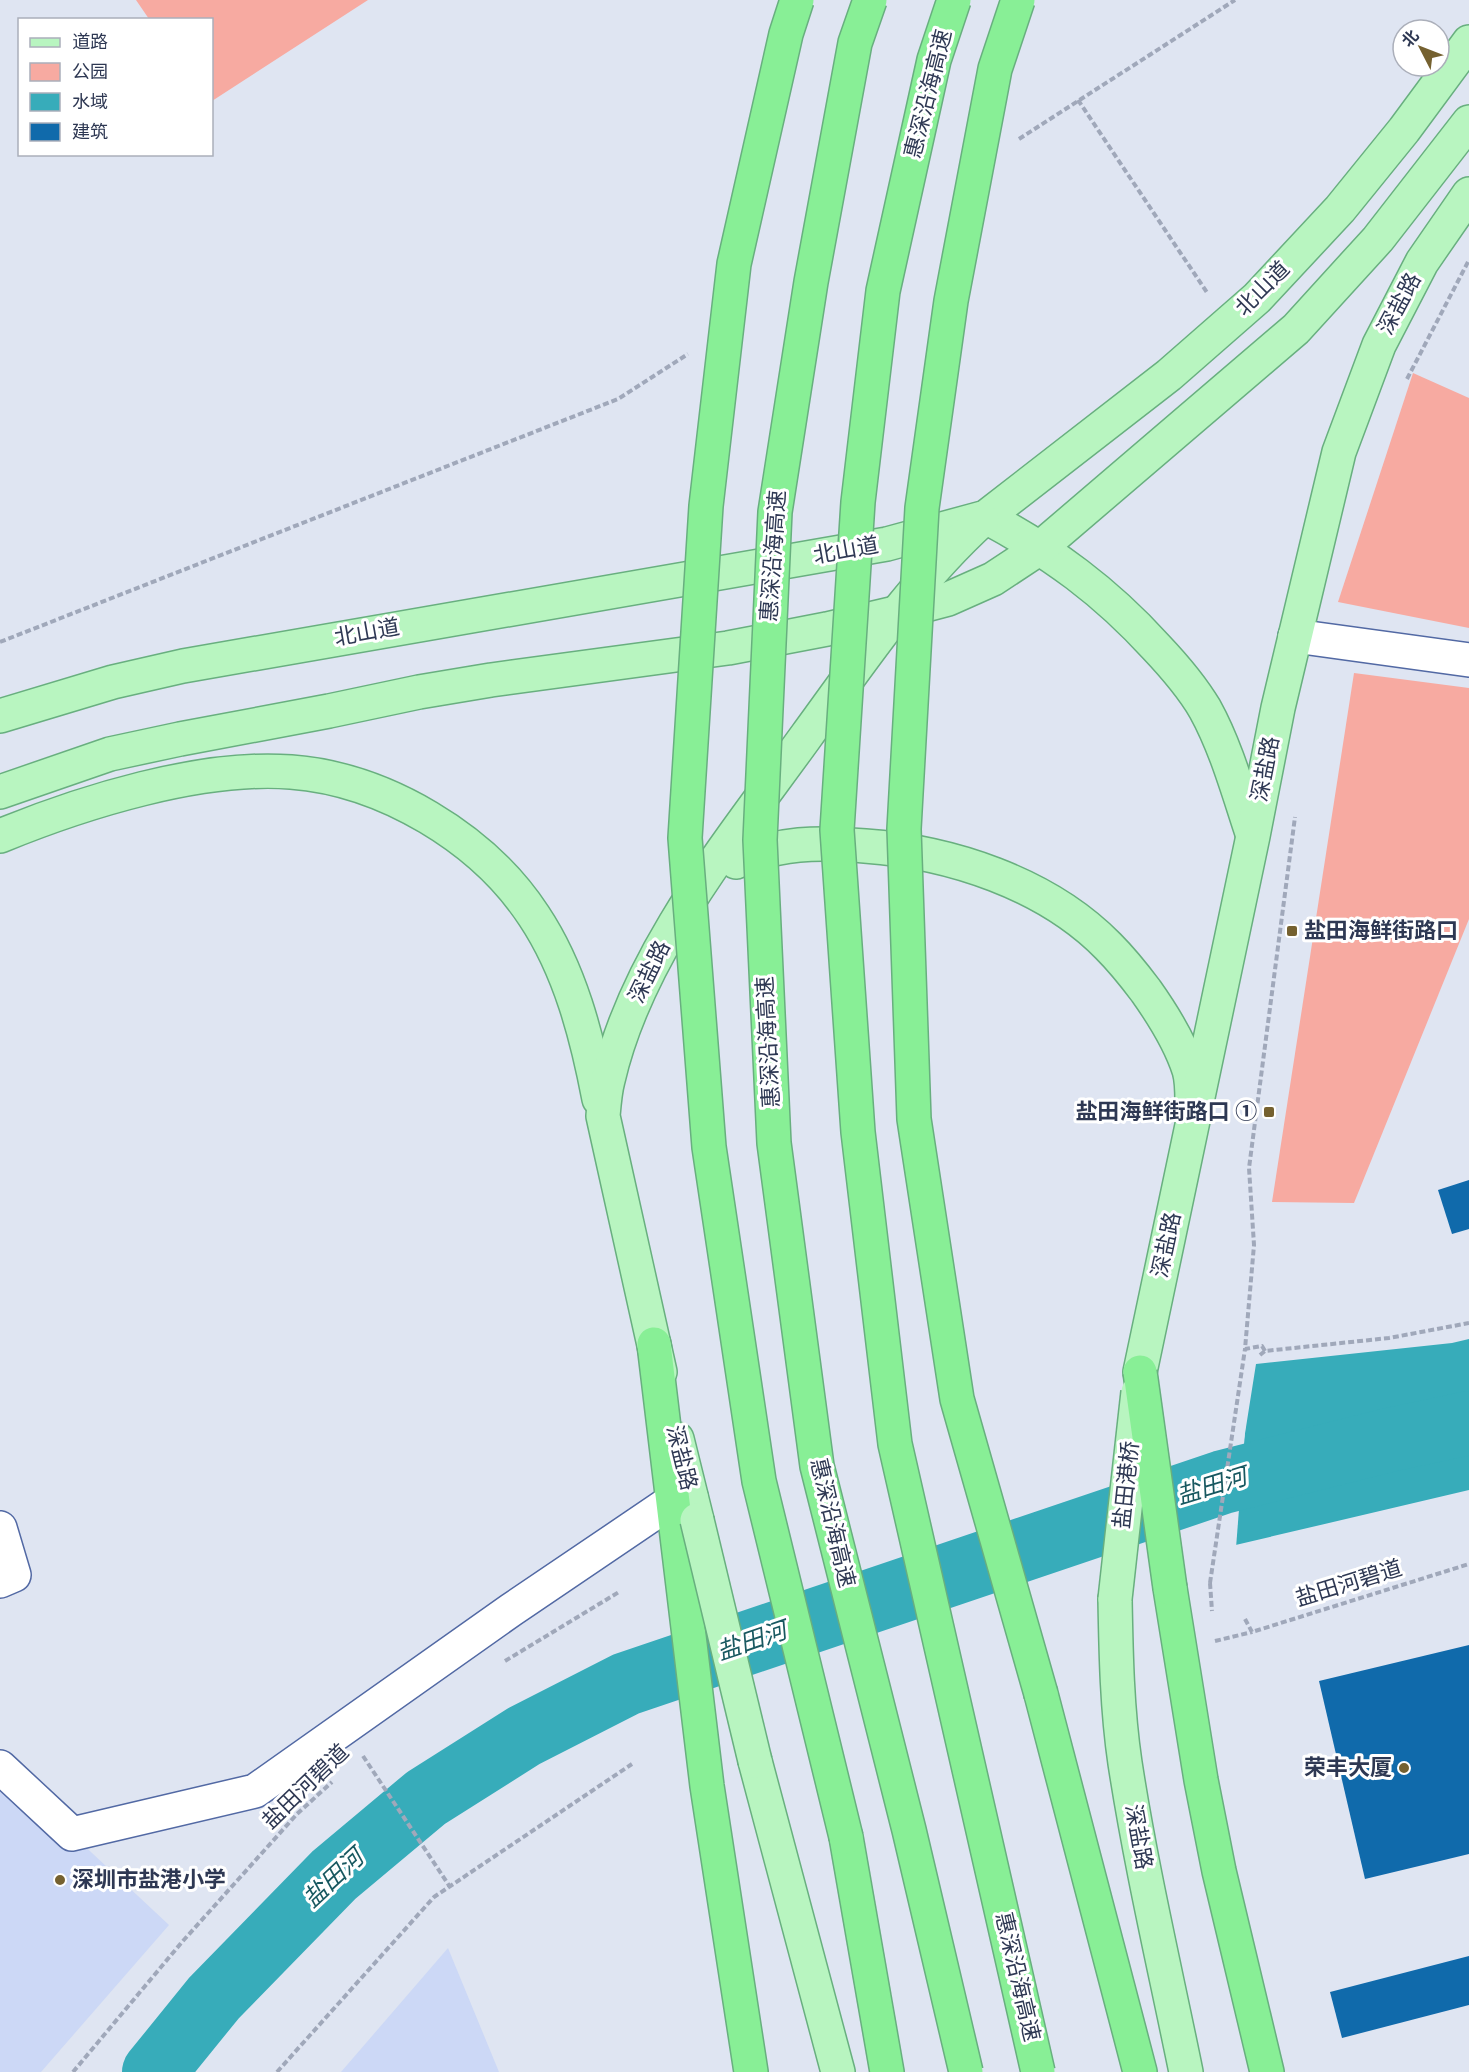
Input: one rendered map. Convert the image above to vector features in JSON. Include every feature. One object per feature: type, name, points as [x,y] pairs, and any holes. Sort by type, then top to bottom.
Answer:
[{"type":"highway","points":[[797,0],[786,34],[734,264],[706,506],[685,838],[709,1147],[759,1481],[846,1837],[887,2072]]},
{"type":"highway","name":"惠深沿海高速","points":[[870,0],[855,43],[811,282],[775,512],[759,840],[774,1143],[817,1466],[909,1830],[966,2072]]},
{"type":"highway","name":"惠深沿海高速","points":[[954,0],[934,60],[883,291],[858,502],[837,831],[858,1132],[895,1444],[1038,2072]]},
{"type":"highway","points":[[1018,0],[995,69],[951,302],[922,508],[904,829],[914,1119],[957,1399],[1041,1694],[1140,2072]]},
{"type":"highway","points":[[654,1344],[686,1506],[684,1597],[707,1786],[751,2072]]},
{"type":"highway","points":[[1140,1372],[1170,1588],[1201,1780],[1219,1871],[1267,2072]]},
{"type":"main road","name":"北山道","points":[[0,716],[113,682],[183,666],[887,544],[986,517],[1169,375],[1257,298],[1340,210],[1404,130],[1469,42]]},
{"type":"main road","points":[[0,792],[110,754],[418,692],[728,648],[827,629],[948,599],[993,579],[1040,548],[1296,329],[1378,239],[1469,122]]},
{"type":"main road","points":[[1422,262],[1469,147]]},
{"type":"main road","name":"深盐路","points":[[1140,1372],[1278,708],[1314,549],[1339,452],[1379,345],[1422,262],[1469,194]]},
{"type":"main road","points":[[986,517],[1040,548],[1100,591],[1171,663],[1204,708],[1227,758],[1253,836]]},
{"type":"main road","name":"深盐路","points":[[654,1344],[603,1116],[608,1081],[627,1021],[658,953],[699,885],[895,613],[956,544],[986,517]]},
{"type":"main road","points":[[0,836],[46,818],[114,797],[184,780],[241,773],[291,772],[342,780],[390,796],[434,820],[471,848],[507,882],[534,916],[557,958],[575,1004],[590,1053],[603,1116]]},
{"type":"main road","points":[[699,885],[726,867],[752,854],[784,846],[827,843],[912,852],[980,870],[1022,887],[1051,902],[1098,937],[1130,970],[1148,994],[1174,1036],[1190,1072],[1194,1119]]},
{"type":"main road","name":"盐田港桥","points":[[1115,1599],[1140,1372]]},
{"type":"main road","points":[[686,1506],[838,2072]]},
{"type":"main road","name":"深盐路","points":[[1115,1599],[1117,1676],[1125,1761],[1146,1879],[1186,2072]]},
{"type":"street","points":[[1295,636],[1469,660]]},
{"type":"street","points":[[0,1767],[72,1834],[255,1791],[511,1610],[686,1506]]},
{"type":"street","points":[[0,1528],[14,1575],[0,1581]]},
{"type":"path","points":[[1018,139],[1235,0]]},
{"type":"path","points":[[1078,100],[1208,295]]},
{"type":"path","points":[[1403,387],[1469,260]]},
{"type":"path","points":[[0,642],[618,399],[688,354]]},
{"type":"path","points":[[1210,1583],[1245,1349],[1254,1245],[1250,1168],[1296,811]]},
{"type":"path","points":[[1260,1355],[1265,1351],[1389,1338],[1469,1323]]},
{"type":"path","points":[[1245,1349],[1262,1346],[1265,1351]]},
{"type":"path","name":"盐田河碧道","points":[[1214,1641],[1252,1632],[1469,1564]]},
{"type":"path","points":[[497,1665],[619,1592]]},
{"type":"path","points":[[1245,1619],[1252,1632]]},
{"type":"path","name":"盐田河碧道","points":[[354,1763],[371,1748]]},
{"type":"path","points":[[362,1756],[450,1887]]},
{"type":"path","points":[[277,2072],[434,1897],[632,1764]]},
{"type":"path","name":"盐田河碧道","points":[[73,2072],[220,1899],[297,1814],[338,1778]]},
{"type":"shaded area","name":"深圳市盐港小学","points":[[0,1767],[169,1925],[41,2072],[0,2072]]},
{"type":"shaded area","points":[[448,1948],[499,2072],[341,2072]]},
{"type":"green space","points":[[136,0],[368,0],[213,100],[213,18],[148,18]]},
{"type":"green space","points":[[1413,373],[1469,398],[1469,628],[1338,602]]},
{"type":"green space","points":[[1354,673],[1469,688],[1469,919],[1354,1203],[1272,1202]]},
{"type":"water","points":[[1469,1339],[1469,1490],[1227,1547],[1256,1364],[1452,1343]]},
{"type":"pier","points":[[1248,1393],[1236,1548],[1226,1550],[1224,1547]]},
{"type":"building","points":[[1469,1180],[1469,1229],[1452,1234],[1438,1190]]},
{"type":"building","name":"荣丰大厦","points":[[1469,1645],[1469,1854],[1365,1879],[1319,1681]]},
{"type":"building","points":[[1469,1956],[1469,2005],[1342,2038],[1330,1992]]},
{"type":"waterway","name":"盐田河","points":[[154,2072],[214,1998],[334,1875],[426,1798],[524,1736],[626,1684],[1223,1482],[1389,1440],[1469,1423]]},
{"type":"place","name":"盐田海鲜街路口","points":[[1292,931]]},
{"type":"place","name":"盐田海鲜街路口 ①","points":[[1269,1112]]},
{"type":"place","name":"荣丰大厦","points":[[1404,1768]]},
{"type":"place","name":"深圳市盐港小学","points":[[60,1880]]}]
